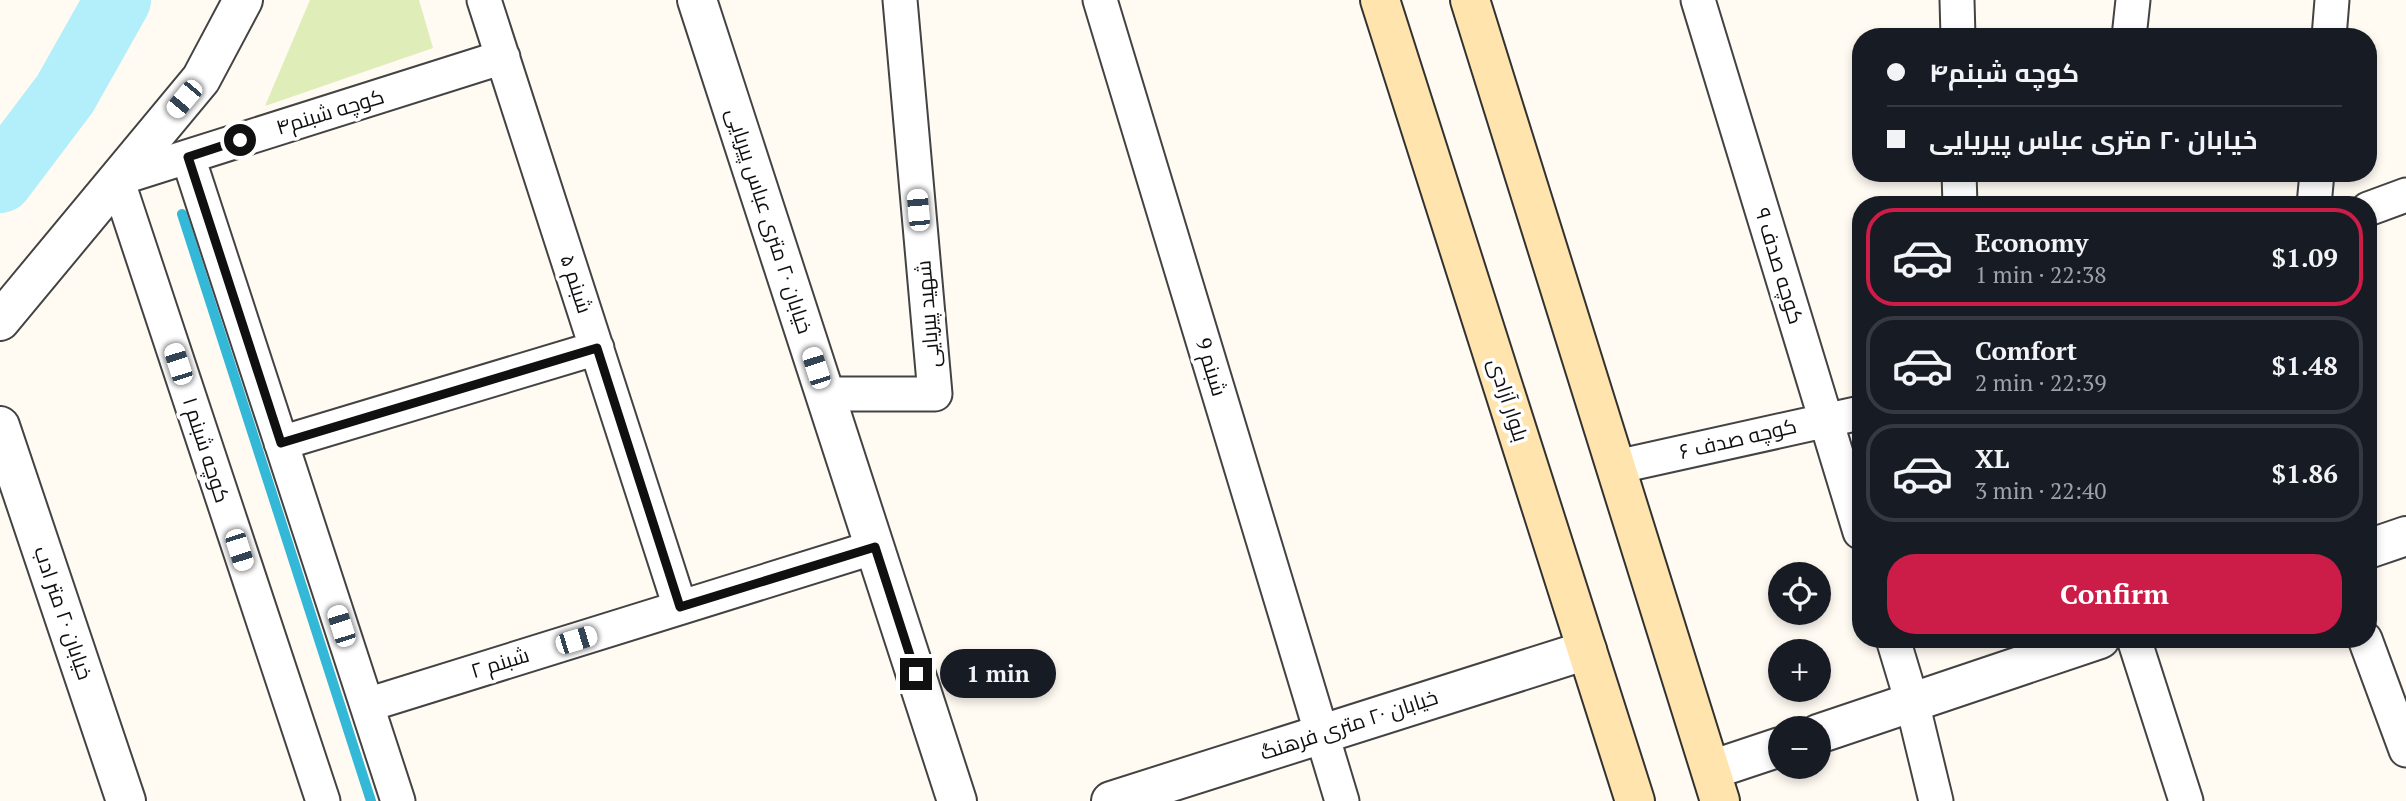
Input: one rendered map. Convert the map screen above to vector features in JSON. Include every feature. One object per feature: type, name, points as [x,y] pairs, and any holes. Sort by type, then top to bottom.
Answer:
[{"type":"main road","name":"بلوار آزادی","points":[[1380,0],[1635,801]]},
{"type":"main road","points":[[1470,0],[1715,785]]},
{"type":"street","points":[[0,321],[201,79],[243,0]]},
{"type":"street","name":"شبنم ۵","points":[[484,0],[680,607]]},
{"type":"street","name":"خیابان ۲۰ متری عباس پیریایی","points":[[697,0],[957,801]]},
{"type":"street","name":"شهید پیریایی","points":[[825,394],[935,394],[900,0]]},
{"type":"street","name":"شبنم 9","points":[[1101,0],[1342,801]]},
{"type":"street","name":"کوچه صدف ۹","points":[[1698,0],[1852,506]]},
{"type":"street","points":[[1957,0],[1958,28]]},
{"type":"street","points":[[2130,28],[2133,0]]},
{"type":"street","points":[[2330,28],[2332,0]]},
{"type":"street","name":"کوچه شبنم۴","points":[[117,179],[503,57]]},
{"type":"street","points":[[188,157],[398,801]]},
{"type":"street","name":"کوچه شبنم ۱","points":[[117,179],[323,801]]},
{"type":"street","points":[[2377,206],[2406,195]]},
{"type":"street","points":[[281,443],[597,348]]},
{"type":"street","name":"کوچه صدف ۶","points":[[1616,467],[1852,414]]},
{"type":"street","name":"خیابان ۲۰ متر ادب","points":[[0,426],[126,801]]},
{"type":"street","points":[[2377,546],[2406,536]]},
{"type":"street","name":"شبنم ۲","points":[[367,705],[875,547]]},
{"type":"street","points":[[1896,648],[1936,801]]},
{"type":"street","points":[[1831,730],[2073,648]]},
{"type":"street","points":[[2137,648],[2186,801]]},
{"type":"street","points":[[2368,648],[2406,750]]},
{"type":"street","name":"خیابان ۲۰ متری فرهنگ","points":[[1112,801],[1587,650]]},
{"type":"street","points":[[1715,785],[1768,754]]},
{"type":"green space","points":[[310,0],[419,0],[433,48],[265,106]]},
{"type":"waterway","points":[[0,180],[65,94],[118,0]]},
{"type":"waterway","points":[[182,214],[371,801]]},
{"type":"route","points":[[240,140],[188,157],[281,443],[597,348],[680,607],[875,547],[916,674]]}]
